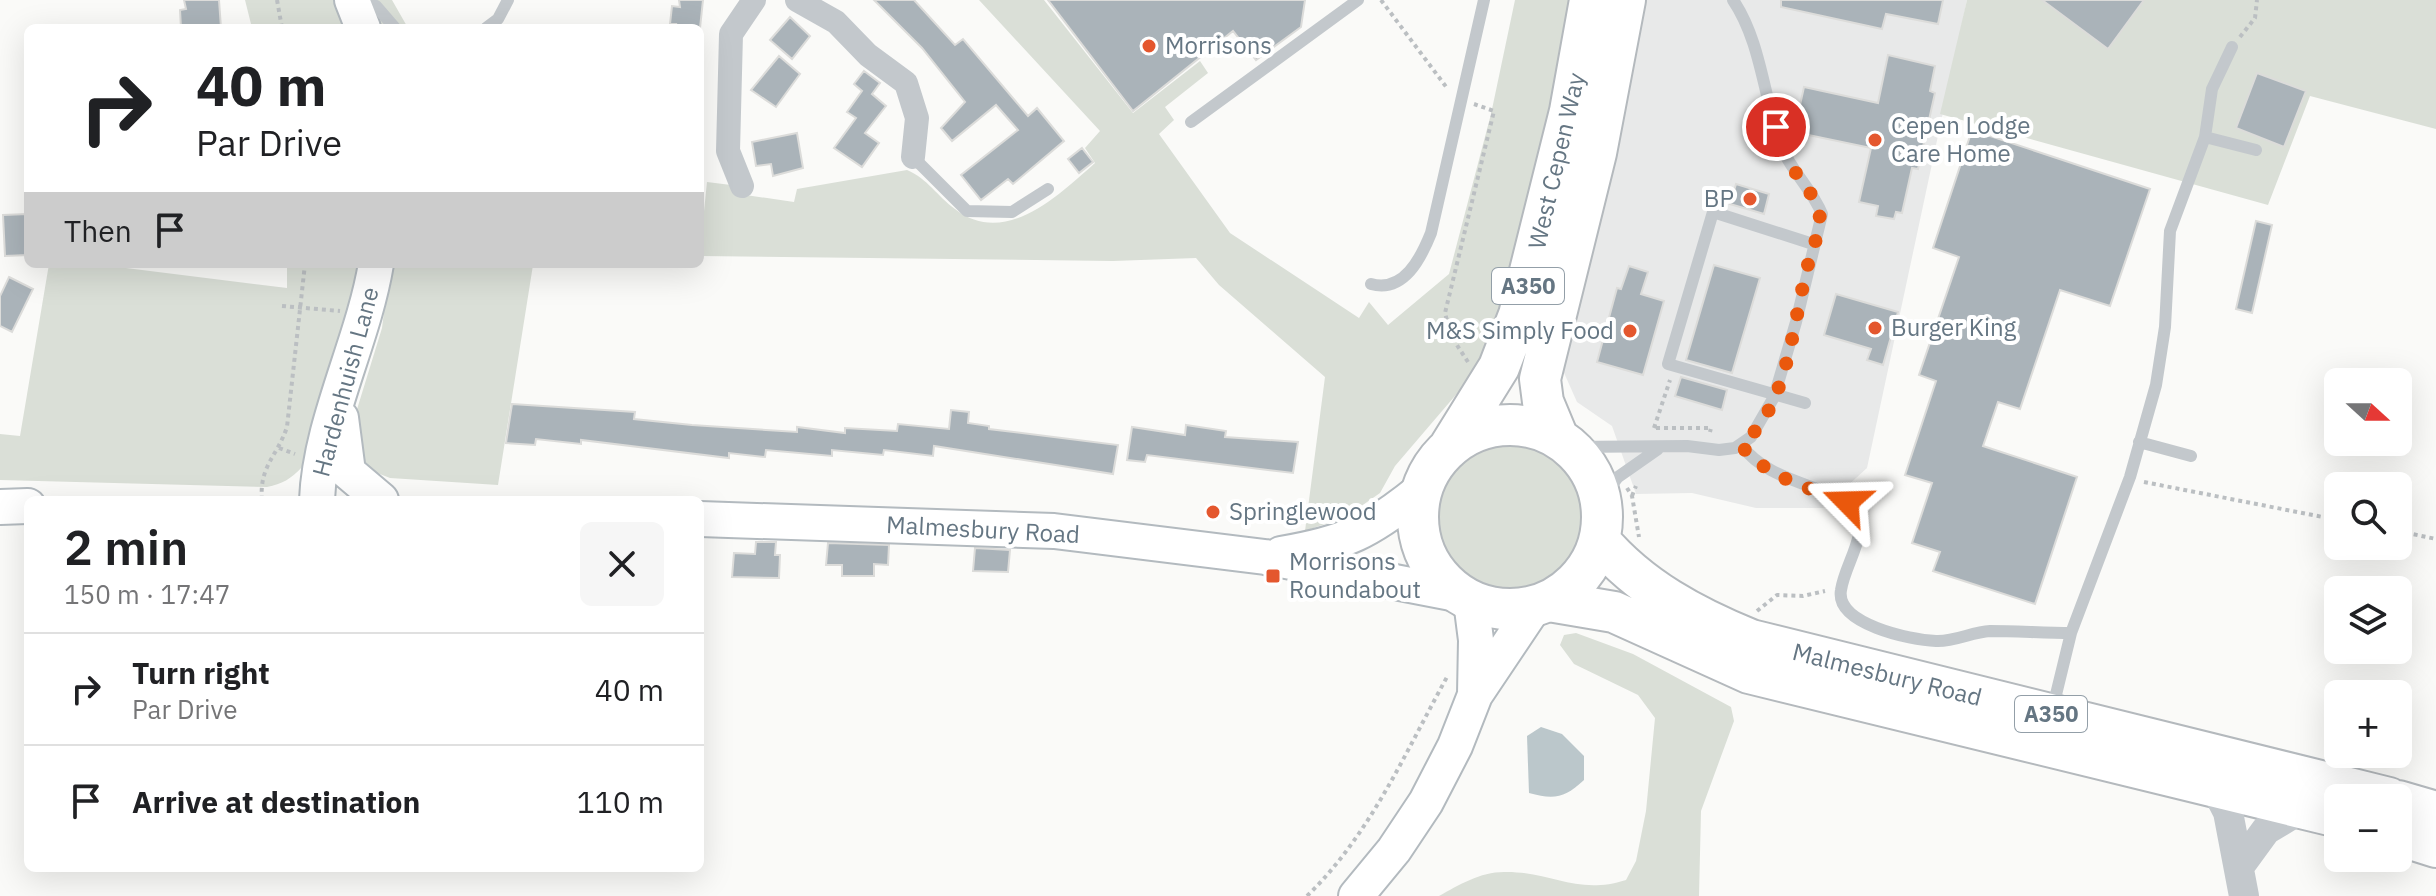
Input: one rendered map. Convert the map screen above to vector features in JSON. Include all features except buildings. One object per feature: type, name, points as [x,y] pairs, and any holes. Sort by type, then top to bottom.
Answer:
[{"type":"highway","name":"West Cepen Way","points":[[1450,447],[1499,367],[1519,315],[1570,111],[1590,0]]},
{"type":"highway","name":"West Cepen Way","points":[[1564,442],[1543,402],[1540,379],[1599,138],[1625,0]]},
{"type":"highway","name":"A350","points":[[1507,425],[1534,429],[1564,442],[1592,475],[1617,491],[1600,541],[1580,578],[1542,604],[1506,610],[1467,598],[1443,581],[1423,548],[1417,519],[1421,490],[1429,470],[1450,447],[1477,431],[1507,425]]},
{"type":"highway","name":"Malmesbury Road","points":[[1600,541],[1629,572],[1654,590],[1695,615],[1751,640],[2332,784]]},
{"type":"highway","name":"Malmesbury Road","points":[[1542,604],[1614,612],[1749,673],[2321,812]]},
{"type":"highway","points":[[2412,805],[2436,812]]},
{"type":"highway","points":[[2412,839],[2436,847]]},
{"type":"main road","name":"Hardenhuish Lane","points":[[317,496],[321,464],[366,313],[375,268]]},
{"type":"main road","points":[[340,398],[342,451],[348,472],[376,496]]},
{"type":"main road","name":"Malmesbury Road","points":[[1265,557],[1340,542],[1373,527],[1421,490]]},
{"type":"main road","points":[[0,507],[24,506]]},
{"type":"main road","name":"Malmesbury Road","points":[[704,519],[1054,531],[1265,557],[1467,598]]},
{"type":"main road","points":[[1356,896],[1394,850],[1426,802],[1455,746],[1462,684],[1476,640],[1467,598]]},
{"type":"main road","points":[[1462,684],[1542,604]]},
{"type":"street","points":[[742,186],[728,151],[731,34],[754,0]]},
{"type":"street","points":[[797,0],[836,22],[868,55],[906,83],[917,118],[913,157]]},
{"type":"street","points":[[2214,785],[2225,803],[2242,882]]},
{"type":"street","points":[[2242,882],[2266,830],[2321,812]]},
{"type":"lane","points":[[491,24],[498,19],[508,0]]},
{"type":"lane","points":[[1191,122],[1358,0]]},
{"type":"lane","points":[[1371,284],[1386,286],[1396,282],[1423,252],[1437,213],[1484,0]]},
{"type":"lane","points":[[1564,442],[1719,450],[1741,445],[1758,429],[1774,397],[1822,214],[1816,199],[1784,151],[1753,46],[1741,11],[1733,0]]},
{"type":"lane","points":[[356,10],[376,6],[392,24]]},
{"type":"lane","points":[[2052,715],[2071,633],[2130,477],[2156,385],[2165,327],[2170,231],[2205,137],[2212,89],[2232,47]]},
{"type":"lane","points":[[2205,137],[2256,150]]},
{"type":"lane","points":[[913,157],[967,211],[1012,212],[1048,189]]},
{"type":"lane","points":[[1805,403],[1774,397],[1668,364],[1713,212],[1813,244]]},
{"type":"lane","points":[[2139,442],[2191,456]]},
{"type":"lane","points":[[1741,445],[1750,457],[1774,474],[1855,508],[1861,526],[1841,591],[1843,605],[1853,617],[1938,641],[1992,631],[2071,633]]},
{"type":"lane","points":[[1617,491],[1658,449]]},
{"type":"path","points":[[277,0],[281,24]]},
{"type":"path","points":[[1381,0],[1451,94],[1494,111],[1445,313],[1456,344],[1476,369]]},
{"type":"path","points":[[2232,47],[2255,18],[2257,0]]},
{"type":"path","points":[[262,496],[260,481],[265,467],[279,448],[287,427],[305,268]]},
{"type":"path","points":[[282,306],[366,313]]},
{"type":"path","points":[[1654,428],[1674,366]]},
{"type":"path","points":[[1644,429],[1711,428],[1705,447]]},
{"type":"path","points":[[1641,544],[1617,491],[1642,477]]},
{"type":"path","points":[[2130,477],[2324,517]]},
{"type":"path","points":[[2412,534],[2436,539]]},
{"type":"path","points":[[1750,612],[1777,595],[1803,596],[1841,591]]},
{"type":"path","points":[[1307,896],[1336,868],[1358,838],[1462,684]]},
{"type":"shaded area","points":[[245,0],[335,0],[346,24],[251,24]]},
{"type":"shaded area","points":[[361,0],[392,0],[406,24],[371,24]]},
{"type":"shaded area","points":[[979,0],[1044,0],[1133,113],[1200,61],[1208,73],[1165,107],[1174,120],[1159,134],[1230,233],[1359,318],[1369,302],[1388,325],[1449,274],[1491,114],[1515,0],[1575,0],[1509,303],[1478,369],[1395,466],[1380,493],[1347,516],[1305,531],[1325,377],[1219,285],[1196,258],[1113,261],[704,256],[707,182],[731,185],[739,194],[794,202],[797,189],[907,170],[921,178],[955,209],[974,220],[993,223],[1030,213],[1065,189],[1095,163],[1085,148],[1100,131]]},
{"type":"shaded area","points":[[1635,0],[1967,0],[1867,468],[1823,508],[1756,508],[1692,493],[1636,494],[1612,426],[1577,402],[1553,348]]},
{"type":"shaded area","points":[[1967,0],[2436,0],[2436,129],[2310,96],[2268,205],[1940,114]]},
{"type":"shaded area","points":[[48,268],[126,268],[287,288],[287,268],[365,268],[302,467],[286,480],[267,487],[0,480],[0,434],[20,436]]},
{"type":"shaded area","points":[[390,268],[533,268],[498,485],[390,478],[362,467],[350,432],[382,328]]},
{"type":"shaded area","points":[[1508,444],[1537,449],[1561,466],[1578,490],[1583,519],[1578,548],[1561,572],[1537,589],[1508,594],[1479,589],[1455,572],[1438,548],[1433,519],[1438,490],[1455,466],[1479,449]]},
{"type":"shaded area","points":[[1576,633],[1633,654],[1731,707],[1734,721],[1701,811],[1699,896],[1439,896],[1470,880],[1504,872],[1578,884],[1608,884],[1626,880],[1636,861],[1646,811],[1655,718],[1638,695],[1574,664],[1560,645],[1564,635]]},
{"type":"shaded area","points":[[1541,727],[1562,734],[1584,756],[1584,780],[1559,796],[1529,793],[1527,736]]},
{"type":"place","name":"Morrisons","points":[[1149,46]]},
{"type":"place","name":"Cepen Lodge Care Home","points":[[1875,140]]},
{"type":"place","name":"BP","points":[[1750,199]]},
{"type":"place","name":"Burger King","points":[[1875,328]]},
{"type":"place","name":"M&S Simply Food","points":[[1630,331]]},
{"type":"place","name":"Springlewood","points":[[1213,512]]},
{"type":"place","name":"Morrisons Roundabout","points":[[1273,576]]},
{"type":"route","points":[[1776,127],[1787,159],[1816,199],[1822,214],[1774,397],[1758,429],[1741,445],[1750,457],[1774,474],[1847,502]]}]
